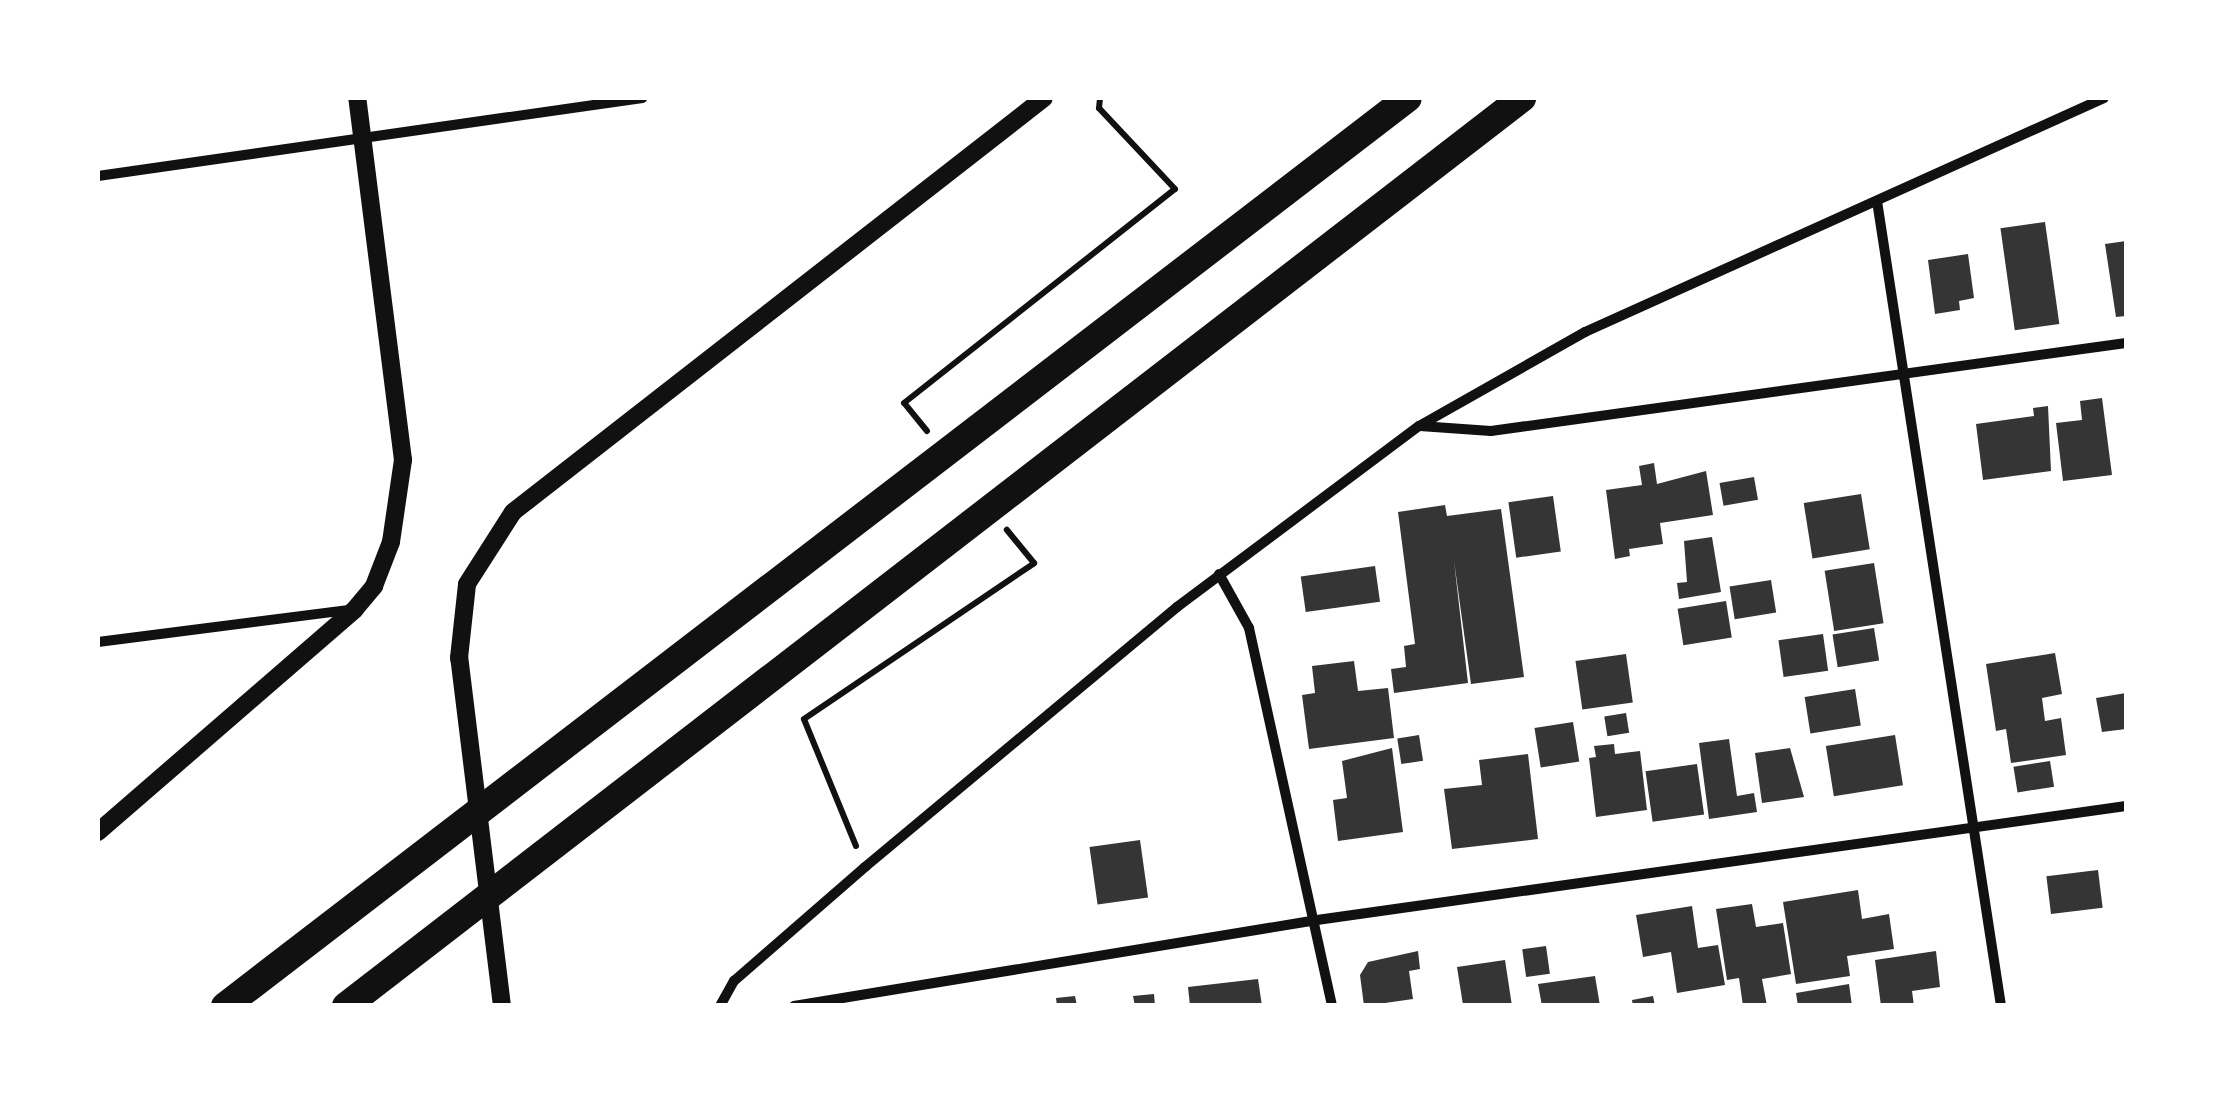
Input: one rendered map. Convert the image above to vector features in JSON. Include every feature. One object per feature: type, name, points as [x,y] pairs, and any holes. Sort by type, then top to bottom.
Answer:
[{"type":"highway","points":[[225,1006],[1408,98]]},
{"type":"highway","points":[[346,1006],[1522,98]]},
{"type":"street","points":[[98,832],[355,609],[374,586],[391,542],[404,460],[357,98]]},
{"type":"street","points":[[98,176],[642,98]]},
{"type":"street","points":[[502,1006],[458,658],[467,584],[513,512],[1044,98]]},
{"type":"street","points":[[720,1006],[734,981],[865,866],[1219,574],[1419,426],[1585,332],[2104,98]]},
{"type":"street","points":[[1878,201],[1977,826],[2001,1006]]},
{"type":"street","points":[[1419,426],[1491,431],[2126,344]]},
{"type":"street","points":[[1219,574],[1249,628],[1317,920],[1332,1006]]},
{"type":"street","points":[[98,642],[355,609]]},
{"type":"street","points":[[794,1006],[1317,920],[2126,806]]},
{"type":"path","points":[[904,403],[1175,189],[1099,108],[1100,98]]},
{"type":"path","points":[[865,866],[804,719],[1034,563]]},
{"type":"building","points":[[2045,222],[2059,324],[2015,330],[2000,228]]},
{"type":"building","points":[[2126,241],[2126,316],[2116,317],[2105,244]]},
{"type":"building","points":[[1968,254],[1974,298],[1959,301],[1960,310],[1935,314],[1928,260]]},
{"type":"building","points":[[2102,398],[2112,475],[2063,481],[2056,423],[2082,420],[2080,401]]},
{"type":"building","points":[[2048,406],[2051,471],[1983,480],[1976,424],[2034,416],[2033,408]]},
{"type":"building","points":[[1654,463],[1657,484],[1706,471],[1713,515],[1660,523],[1663,544],[1629,549],[1630,556],[1615,559],[1606,490],[1642,485],[1639,466]]},
{"type":"building","points":[[1754,477],[1758,500],[1724,506],[1720,483]]},
{"type":"building","points":[[1861,494],[1870,549],[1812,558],[1804,503]]},
{"type":"building","points":[[1553,496],[1561,551],[1516,558],[1508,502]]},
{"type":"building","points":[[1445,505],[1447,516],[1501,509],[1524,677],[1471,684],[1454,561],[1468,683],[1394,693],[1391,669],[1406,667],[1404,646],[1415,644],[1398,512]]},
{"type":"building","points":[[1712,537],[1721,592],[1679,599],[1677,583],[1687,582],[1684,541]]},
{"type":"building","points":[[1874,563],[1884,623],[1834,631],[1825,571]]},
{"type":"building","points":[[1375,566],[1380,602],[1306,612],[1301,576]]},
{"type":"building","points":[[1771,580],[1776,613],[1735,619],[1730,587]]},
{"type":"building","points":[[1726,601],[1732,638],[1683,645],[1678,609]]},
{"type":"building","points":[[1874,628],[1879,661],[1838,667],[1833,635]]},
{"type":"building","points":[[1823,634],[1828,671],[1784,677],[1778,640]]},
{"type":"building","points":[[2055,653],[2062,694],[2042,698],[2045,721],[2061,718],[2066,755],[2011,763],[2006,729],[1996,731],[1986,664]]},
{"type":"building","points":[[1626,654],[1633,703],[1582,710],[1575,661]]},
{"type":"building","points":[[1354,661],[1358,691],[1388,688],[1394,738],[1309,749],[1302,695],[1315,693],[1312,666]]},
{"type":"building","points":[[1855,689],[1861,726],[1810,734],[1805,697]]},
{"type":"building","points":[[2126,693],[2126,729],[2102,732],[2096,698]]},
{"type":"building","points":[[1626,713],[1629,733],[1607,736],[1604,716]]},
{"type":"building","points":[[1573,722],[1579,762],[1541,768],[1534,728]]},
{"type":"building","points":[[1419,735],[1423,761],[1401,764],[1397,738]]},
{"type":"building","points":[[1895,735],[1903,785],[1834,796],[1826,746]]},
{"type":"building","points":[[1729,739],[1737,796],[1754,793],[1757,812],[1709,819],[1699,743]]},
{"type":"building","points":[[1614,744],[1615,754],[1640,751],[1647,810],[1596,817],[1589,758],[1596,757],[1594,746]]},
{"type":"building","points":[[1392,748],[1403,832],[1338,841],[1333,800],[1347,798],[1342,761]]},
{"type":"building","points":[[1790,748],[1804,797],[1762,803],[1755,753]]},
{"type":"building","points":[[1528,754],[1538,839],[1452,849],[1444,789],[1482,785],[1479,760]]},
{"type":"building","points":[[2050,761],[2054,787],[2018,792],[2013,767]]},
{"type":"building","points":[[1697,764],[1704,815],[1653,822],[1646,771]]},
{"type":"building","points":[[1140,840],[1148,897],[1098,905],[1089,847]]},
{"type":"building","points":[[2098,870],[2103,908],[2051,914],[2046,876]]},
{"type":"building","points":[[1858,890],[1862,919],[1889,914],[1894,949],[1847,956],[1850,976],[1796,984],[1783,902]]},
{"type":"building","points":[[1752,904],[1756,927],[1783,923],[1791,974],[1762,979],[1767,1006],[1743,1006],[1739,978],[1727,980],[1716,909]]},
{"type":"building","points":[[1692,906],[1698,948],[1718,945],[1725,985],[1677,993],[1671,952],[1643,957],[1636,915]]},
{"type":"building","points":[[1546,946],[1550,974],[1526,977],[1522,949]]},
{"type":"building","points":[[1418,951],[1420,969],[1409,971],[1413,999],[1364,1006],[1360,975],[1368,962]]},
{"type":"building","points":[[1936,951],[1940,987],[1912,991],[1914,1006],[1881,1006],[1875,960]]},
{"type":"building","points":[[1505,960],[1512,1006],[1463,1005],[1457,967]]},
{"type":"building","points":[[1595,976],[1600,1006],[1542,1006],[1538,984]]},
{"type":"building","points":[[1258,979],[1262,1006],[1190,1006],[1188,987]]},
{"type":"building","points":[[1849,984],[1852,1006],[1798,1006],[1796,993]]},
{"type":"building","points":[[1154,994],[1155,1006],[1135,1006],[1133,996]]},
{"type":"building","points":[[1075,996],[1077,1006],[1057,1006],[1056,998]]},
{"type":"building","points":[[1653,996],[1655,1006],[1633,1006],[1632,1000]]}]
